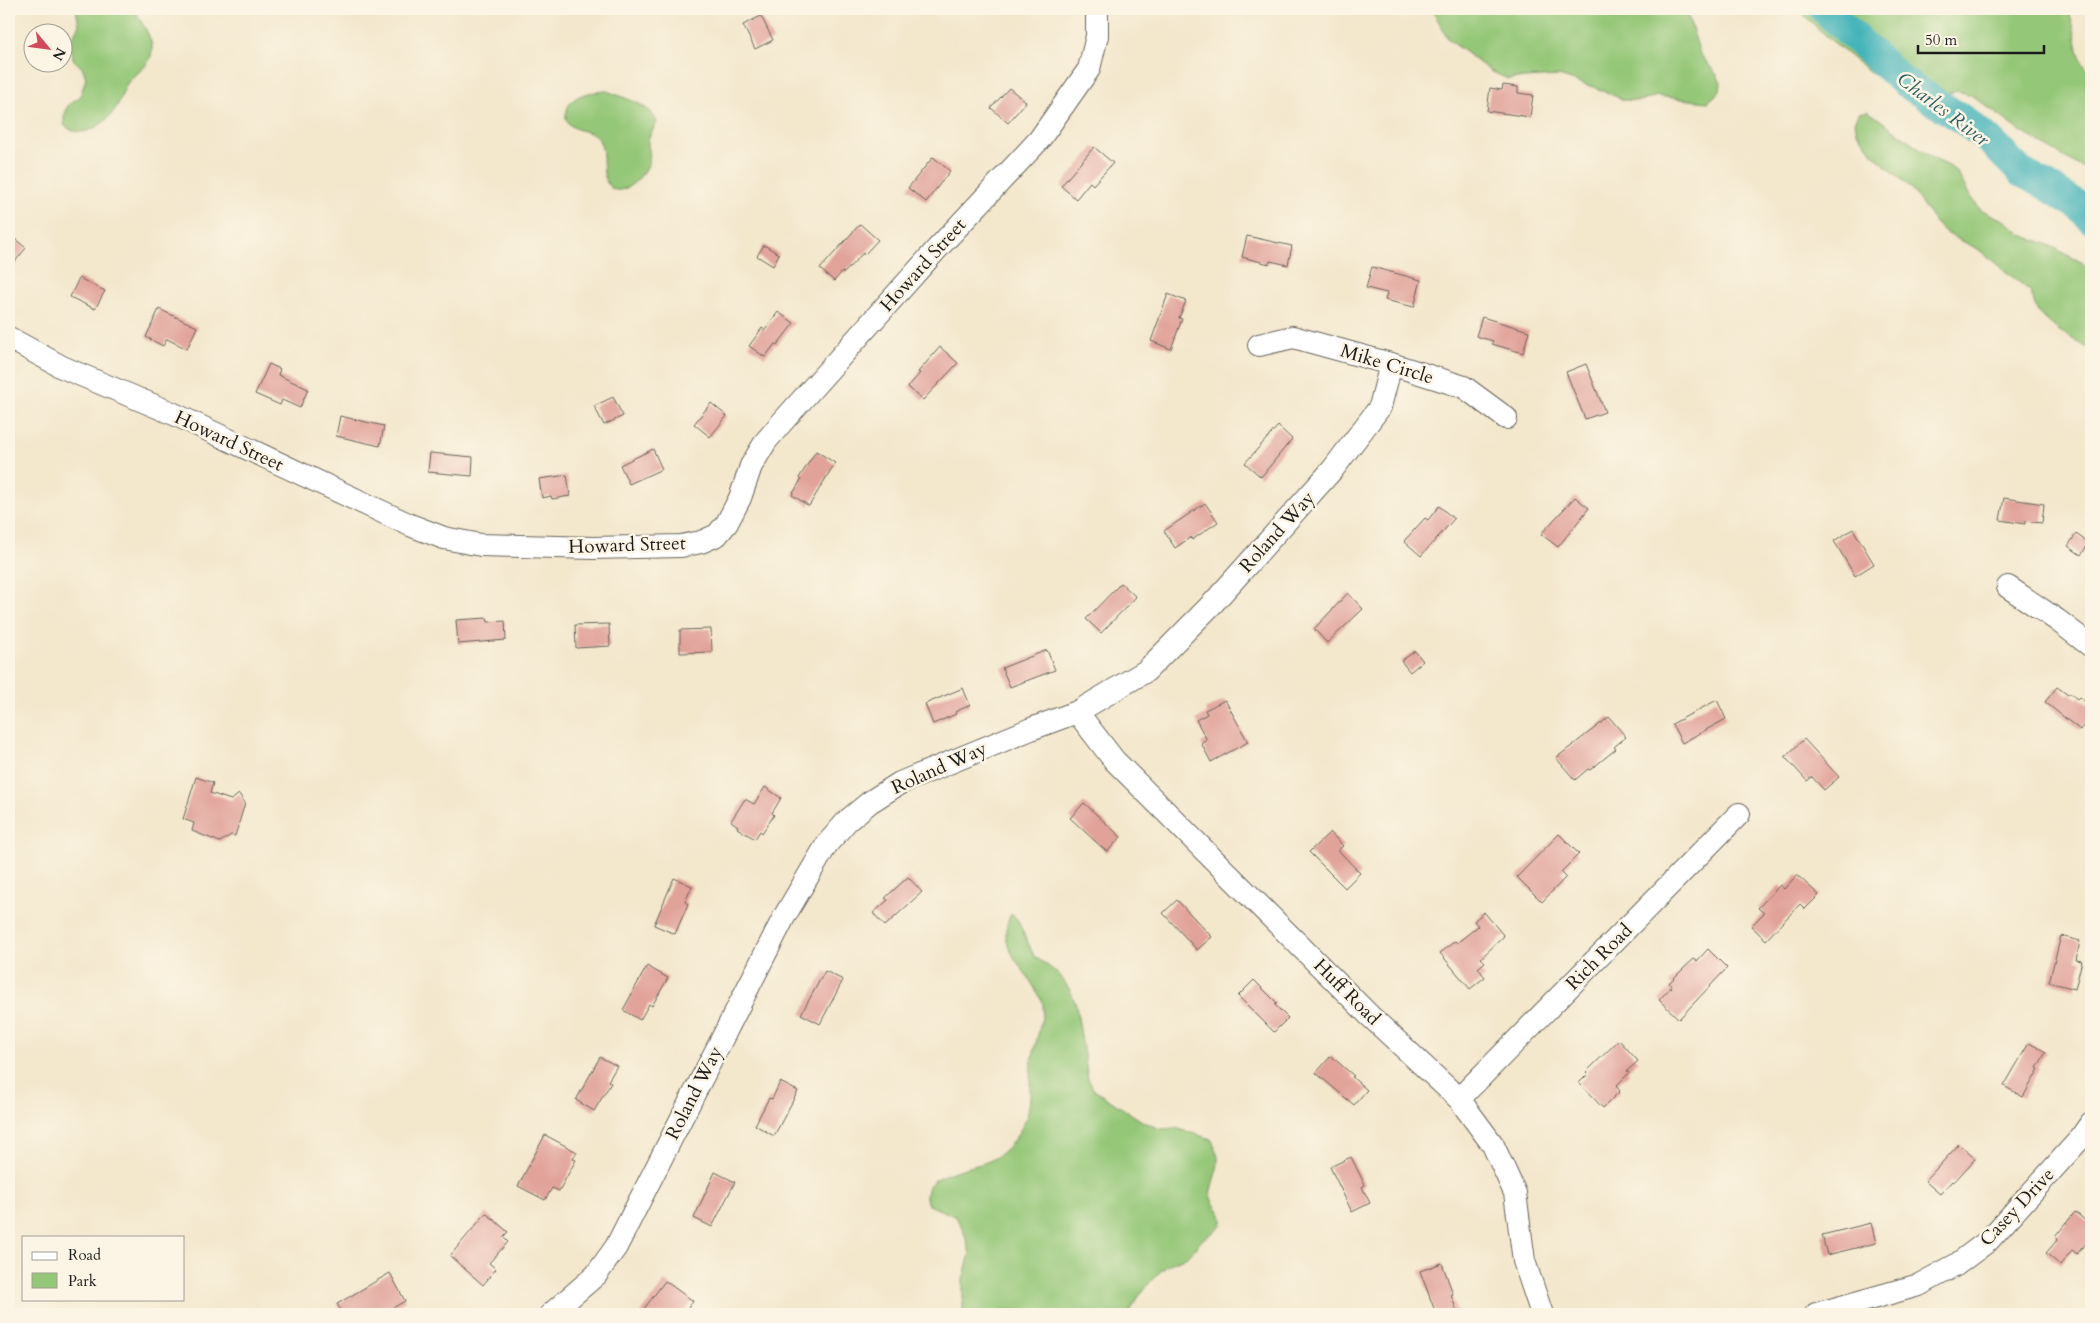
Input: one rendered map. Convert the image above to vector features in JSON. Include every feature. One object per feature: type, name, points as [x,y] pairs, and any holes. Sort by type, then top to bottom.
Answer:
[{"type":"street","name":"Howard Street","points":[[9,338],[62,367],[174,414],[410,525],[444,538],[481,545],[548,547],[681,546],[701,542],[716,535],[727,523],[740,498],[751,466],[766,441],[936,250],[1038,140],[1070,98],[1089,69],[1097,36],[1097,9]]},
{"type":"street","name":"Mike Circle","points":[[1259,345],[1293,337],[1391,364],[1464,387],[1506,418]]},
{"type":"street","name":"Roland Way","points":[[551,1314],[596,1275],[616,1247],[784,918],[826,844],[847,822],[865,807],[900,783],[1077,712],[1146,671],[1214,602],[1333,469],[1380,407],[1391,364]]},
{"type":"street","points":[[2008,587],[2091,646]]},
{"type":"street","name":"Huff Road","points":[[1077,712],[1114,760],[1370,1016],[1459,1099],[1493,1145],[1515,1193],[1524,1261],[1542,1314]]},
{"type":"street","name":"Rich Road","points":[[1459,1099],[1739,814]]},
{"type":"street","name":"Casey Drive","points":[[1816,1314],[1919,1285],[1956,1265],[1988,1241],[2079,1140],[2091,1123]]},
{"type":"green space","points":[[76,9],[135,9],[149,35],[152,51],[149,61],[127,84],[113,113],[94,129],[78,132],[64,125],[64,117],[68,105],[80,97],[86,78],[83,69],[73,59],[72,38],[79,25]]},
{"type":"green space","points":[[1432,9],[1686,9],[1700,54],[1717,75],[1721,83],[1720,91],[1708,102],[1657,96],[1639,101],[1624,100],[1596,88],[1559,76],[1508,79],[1490,71],[1448,39]]},
{"type":"green space","points":[[1798,9],[2066,9],[2073,25],[2081,59],[2091,73],[2091,173],[2022,132],[1971,95],[1958,91],[1948,93],[1924,110],[1851,57]]},
{"type":"green space","points":[[607,91],[638,103],[651,112],[657,122],[648,139],[650,157],[645,170],[635,182],[616,190],[610,187],[606,181],[601,144],[597,137],[573,127],[566,119],[568,108],[575,98],[587,93]]},
{"type":"green space","points":[[1868,111],[1936,160],[1957,172],[1971,198],[1980,209],[2007,222],[2022,235],[2049,245],[2083,263],[2091,271],[2091,350],[2058,330],[2038,313],[2030,291],[1978,249],[1948,234],[1936,224],[1910,187],[1875,156],[1857,132],[1855,122],[1859,113]]},
{"type":"green space","points":[[1011,914],[1017,919],[1034,956],[1059,974],[1070,990],[1076,1005],[1088,1079],[1094,1090],[1142,1121],[1160,1129],[1176,1128],[1211,1139],[1217,1153],[1218,1164],[1211,1195],[1221,1216],[1220,1227],[1203,1239],[1189,1254],[1167,1266],[1156,1276],[1140,1295],[1129,1314],[1054,1314],[1009,1310],[990,1314],[963,1314],[963,1280],[970,1253],[963,1229],[955,1216],[928,1205],[926,1194],[929,1186],[936,1179],[957,1170],[989,1161],[1002,1153],[1021,1129],[1027,1115],[1031,1065],[1043,1005],[1009,947],[1006,936]]},
{"type":"building","points":[[761,16],[773,40],[755,49],[743,25]]},
{"type":"building","points":[[1503,85],[1518,87],[1518,93],[1533,95],[1530,117],[1487,111],[1490,88],[1502,90]]},
{"type":"building","points":[[1009,88],[1026,102],[1008,123],[991,108]]},
{"type":"building","points":[[1094,147],[1113,163],[1093,185],[1090,182],[1076,199],[1061,186]]},
{"type":"building","points":[[933,157],[950,171],[926,202],[908,188]]},
{"type":"building","points":[[860,224],[878,240],[834,281],[820,269]]},
{"type":"building","points":[[9,234],[26,248],[9,269]]},
{"type":"building","points":[[1247,236],[1292,246],[1288,265],[1270,261],[1269,264],[1242,257]]},
{"type":"building","points":[[764,245],[779,254],[773,266],[757,256]]},
{"type":"building","points":[[1372,267],[1421,280],[1414,307],[1385,300],[1387,293],[1366,288]]},
{"type":"building","points":[[79,278],[105,291],[95,309],[70,297]]},
{"type":"building","points":[[1168,294],[1186,301],[1179,318],[1182,319],[1171,349],[1151,341]]},
{"type":"building","points":[[159,309],[197,327],[187,349],[167,339],[163,346],[146,337]]},
{"type":"building","points":[[778,312],[794,323],[765,357],[749,346],[762,328],[765,330]]},
{"type":"building","points":[[1482,317],[1529,331],[1523,353],[1492,344],[1493,341],[1476,336]]},
{"type":"building","points":[[940,347],[958,363],[923,400],[908,387],[920,373],[918,372]]},
{"type":"building","points":[[269,364],[280,369],[278,375],[308,389],[300,408],[282,400],[280,405],[255,394]]},
{"type":"building","points":[[1586,364],[1605,412],[1585,419],[1566,372]]},
{"type":"building","points":[[613,397],[623,416],[604,425],[594,406]]},
{"type":"building","points":[[711,403],[727,416],[710,437],[694,424]]},
{"type":"building","points":[[340,416],[384,426],[380,446],[336,436]]},
{"type":"building","points":[[1278,426],[1292,439],[1261,477],[1245,463]]},
{"type":"building","points":[[653,449],[662,469],[629,484],[620,465]]},
{"type":"building","points":[[816,451],[835,463],[809,506],[792,495],[801,480],[799,478]]},
{"type":"building","points":[[430,453],[473,457],[472,476],[428,472]]},
{"type":"building","points":[[567,475],[570,496],[552,499],[551,496],[542,498],[539,479]]},
{"type":"building","points":[[1575,497],[1589,508],[1558,547],[1541,534]]},
{"type":"building","points":[[2004,498],[2044,504],[2042,523],[2025,521],[2025,524],[2000,520]]},
{"type":"building","points":[[1205,503],[1218,522],[1192,540],[1191,537],[1175,548],[1164,531]]},
{"type":"building","points":[[1439,506],[1454,519],[1421,556],[1404,541],[1425,518],[1428,520]]},
{"type":"building","points":[[1853,529],[1874,564],[1855,576],[1834,541]]},
{"type":"building","points":[[2076,534],[2089,543],[2081,555],[2068,546]]},
{"type":"building","points":[[1121,583],[1136,597],[1101,633],[1086,619]]},
{"type":"building","points":[[1348,593],[1363,609],[1327,643],[1314,629]]},
{"type":"building","points":[[487,618],[488,622],[505,621],[506,640],[458,644],[456,620]]},
{"type":"building","points":[[609,624],[610,646],[576,648],[575,625]]},
{"type":"building","points":[[711,629],[712,652],[680,653],[680,630]]},
{"type":"building","points":[[1047,650],[1055,670],[1010,687],[1002,668]]},
{"type":"building","points":[[1415,651],[1423,661],[1410,672],[1401,661]]},
{"type":"building","points":[[2057,687],[2068,695],[2070,693],[2077,699],[2079,697],[2091,707],[2091,715],[2080,730],[2045,702]]},
{"type":"building","points":[[963,688],[970,705],[955,712],[956,714],[933,724],[925,704]]},
{"type":"building","points":[[1225,700],[1248,742],[1211,762],[1201,743],[1207,740],[1196,720],[1207,714],[1205,710]]},
{"type":"building","points":[[1717,700],[1726,719],[1682,743],[1672,724]]},
{"type":"building","points":[[1609,717],[1626,737],[1614,747],[1616,749],[1575,780],[1556,758]]},
{"type":"building","points":[[1804,739],[1839,777],[1824,790],[1812,777],[1807,781],[1785,757]]},
{"type":"building","points":[[196,777],[213,783],[210,793],[231,800],[239,794],[245,803],[235,836],[231,835],[220,842],[192,831],[194,823],[183,819]]},
{"type":"building","points":[[765,787],[781,798],[772,813],[774,815],[762,833],[760,831],[755,839],[737,828],[738,826],[731,821],[745,799],[754,804]]},
{"type":"building","points":[[1084,803],[1121,837],[1107,852],[1070,818]]},
{"type":"building","points":[[1330,832],[1343,846],[1338,850],[1360,873],[1345,888],[1309,852]]},
{"type":"building","points":[[1559,834],[1579,854],[1561,872],[1566,877],[1542,902],[1517,877]]},
{"type":"building","points":[[1797,875],[1819,895],[1805,909],[1800,904],[1766,940],[1751,926],[1764,913],[1758,908],[1780,885],[1784,889]]},
{"type":"building","points":[[908,877],[922,892],[885,926],[873,913],[888,900],[885,898]]},
{"type":"building","points":[[674,878],[692,886],[685,902],[688,904],[675,934],[654,925]]},
{"type":"building","points":[[1177,900],[1212,937],[1197,950],[1163,913]]},
{"type":"building","points":[[1484,912],[1504,936],[1481,958],[1485,962],[1478,968],[1485,977],[1470,989],[1440,953],[1455,941],[1457,943],[1478,926],[1474,921]]},
{"type":"building","points":[[2061,936],[2080,941],[2076,960],[2082,961],[2075,989],[2049,982]]},
{"type":"building","points":[[1708,949],[1727,968],[1679,1019],[1659,1000],[1672,986],[1669,983],[1694,959],[1697,961]]},
{"type":"building","points":[[647,966],[668,978],[652,1006],[649,1004],[640,1020],[623,1010]]},
{"type":"building","points":[[825,971],[843,980],[820,1024],[801,1014]]},
{"type":"building","points":[[1254,980],[1277,1003],[1275,1005],[1288,1018],[1274,1032],[1238,996]]},
{"type":"building","points":[[1619,1040],[1638,1061],[1627,1071],[1629,1073],[1616,1086],[1620,1091],[1603,1108],[1579,1083],[1588,1074],[1586,1072]]},
{"type":"building","points":[[2029,1043],[2046,1052],[2037,1068],[2039,1069],[2023,1097],[2004,1086]]},
{"type":"building","points":[[1331,1056],[1367,1090],[1354,1105],[1316,1073]]},
{"type":"building","points":[[600,1057],[617,1066],[608,1081],[611,1083],[594,1111],[576,1100]]},
{"type":"building","points":[[780,1082],[798,1091],[774,1136],[755,1125],[769,1098],[772,1099]]},
{"type":"building","points":[[545,1135],[577,1152],[573,1159],[576,1160],[559,1191],[552,1188],[545,1200],[518,1186]]},
{"type":"building","points":[[1959,1144],[1975,1159],[1940,1194],[1925,1181]]},
{"type":"building","points":[[1351,1157],[1365,1185],[1362,1187],[1370,1203],[1352,1212],[1330,1167]]},
{"type":"building","points":[[715,1172],[735,1182],[712,1227],[694,1218]]},
{"type":"building","points":[[2075,1212],[2091,1225],[2086,1233],[2091,1237],[2077,1254],[2072,1250],[2060,1265],[2046,1253],[2058,1239],[2055,1237]]},
{"type":"building","points":[[486,1213],[508,1232],[503,1237],[508,1242],[489,1263],[496,1269],[483,1285],[450,1256]]},
{"type":"building","points":[[1871,1223],[1876,1243],[1827,1255],[1822,1235]]},
{"type":"building","points":[[1442,1263],[1458,1314],[1436,1314],[1420,1271]]},
{"type":"building","points":[[390,1273],[405,1301],[382,1314],[343,1314],[337,1304]]},
{"type":"building","points":[[665,1281],[693,1301],[683,1314],[640,1314]]},
{"type":"waterway","name":"Charles River","points":[[1824,9],[1904,82],[1965,121],[1990,141],[2021,172],[2079,206],[2091,219]]}]
